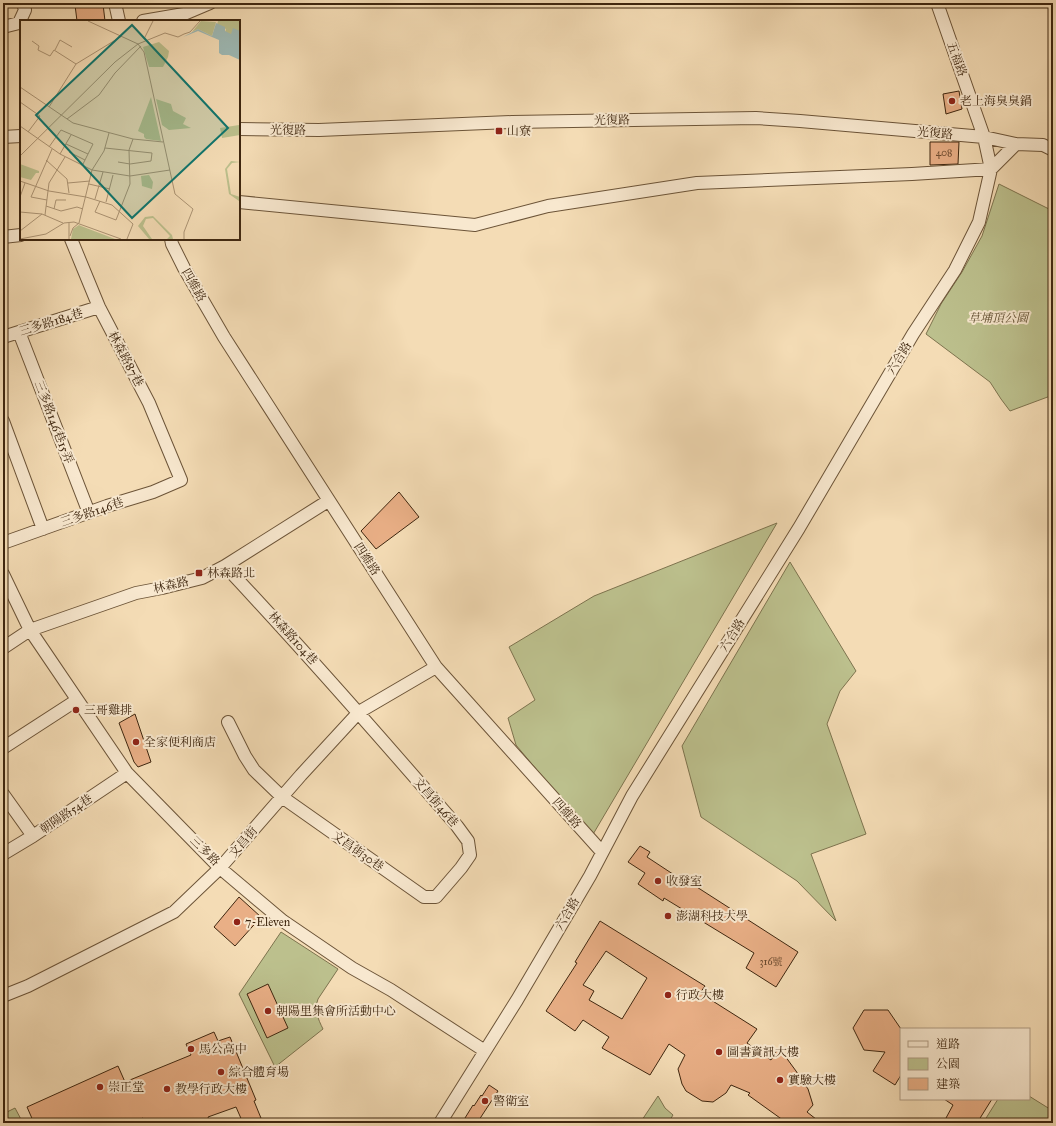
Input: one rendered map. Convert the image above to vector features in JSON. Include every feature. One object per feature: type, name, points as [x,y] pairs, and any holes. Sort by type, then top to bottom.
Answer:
[{"type":"street","points":[[21,20],[25,10],[23,3]]},
{"type":"street","points":[[115,3],[119,20]]},
{"type":"street","points":[[149,20],[184,14],[210,3]]},
{"type":"street","name":"五福路","points":[[937,3],[984,137]]},
{"type":"street","points":[[3,27],[19,24],[20,22]]},
{"type":"street","name":"光復路","points":[[240,129],[319,130],[504,122],[756,118],[984,137],[1016,144],[1050,146]]},
{"type":"street","points":[[3,137],[20,136]]},
{"type":"street","name":"六合路","points":[[440,1123],[517,1000],[590,876],[632,796],[798,528],[913,334],[955,270],[979,222],[991,169],[984,137]]},
{"type":"street","points":[[240,202],[475,225],[548,206],[697,183],[912,174],[991,169],[1016,144]]},
{"type":"street","points":[[3,237],[20,235]]},
{"type":"street","name":"林森路87巷","points":[[71,240],[99,307],[149,403],[181,480]]},
{"type":"street","name":"四維路","points":[[171,240],[184,268],[224,337],[436,667],[602,852]]},
{"type":"street","name":"三多路184巷","points":[[3,336],[99,307]]},
{"type":"street","name":"三多路146巷15弄","points":[[19,332],[89,513]]},
{"type":"street","points":[[3,421],[43,529]]},
{"type":"street","name":"三多路146巷","points":[[3,543],[153,492],[181,480]]},
{"type":"street","name":"林森路","points":[[3,648],[30,630],[136,593],[202,578],[226,566],[328,501]]},
{"type":"street","name":"林森路104巷","points":[[226,566],[359,712]]},
{"type":"street","name":"三多路","points":[[3,574],[30,630],[127,773],[220,868],[283,921],[352,968],[391,990],[485,1051]]},
{"type":"street","name":"文昌街","points":[[3,996],[28,986],[174,912],[220,868],[359,712],[436,667]]},
{"type":"street","points":[[3,748],[77,700]]},
{"type":"street","name":"文昌街46巷","points":[[359,712],[457,826],[468,841],[470,855],[436,897]]},
{"type":"street","name":"文昌街30巷","points":[[228,722],[245,756],[254,770],[282,798],[424,897],[436,897]]},
{"type":"street","name":"朝陽路54巷","points":[[3,854],[33,836],[127,773]]},
{"type":"street","points":[[3,794],[33,836]]},
{"type":"green space","name":"草埔頂公園","points":[[999,184],[1053,211],[1053,395],[1010,411],[990,382],[926,334],[941,304],[962,272],[982,236]]},
{"type":"green space","points":[[777,523],[592,836],[516,745],[508,718],[535,700],[509,647],[594,596]]},
{"type":"green space","points":[[790,562],[856,671],[840,691],[827,724],[866,834],[811,854],[836,921],[797,881],[701,817],[682,746]]},
{"type":"green space","points":[[281,932],[338,969],[318,999],[316,1007],[323,1029],[275,1067],[239,994]]},
{"type":"green space","points":[[658,1096],[665,1108],[673,1115],[668,1123],[640,1123]]},
{"type":"green space","points":[[1030,1097],[1053,1111],[1053,1123],[983,1123],[997,1100],[1030,1100]]},
{"type":"green space","points":[[15,1108],[23,1123],[3,1123],[3,1114]]},
{"type":"building","points":[[103,4],[105,20],[77,20],[75,5]]},
{"type":"building","name":"老上海臭臭鍋","points":[[959,91],[962,109],[946,114],[943,94]]},
{"type":"building","points":[[930,142],[959,142],[958,164],[930,165]]},
{"type":"building","points":[[399,492],[419,517],[376,549],[361,531]]},
{"type":"building","name":"全家便利商店","points":[[135,714],[151,762],[138,767],[134,762],[119,723]]},
{"type":"building","points":[[640,846],[650,852],[647,857],[688,884],[689,882],[798,952],[776,987],[746,968],[754,953],[664,898],[663,901],[638,884],[645,873],[628,862]]},
{"type":"building","name":"7-Eleven","points":[[239,897],[261,917],[235,946],[214,927]]},
{"type":"building","points":[[600,921],[705,986],[700,993],[757,1029],[747,1043],[771,1060],[777,1050],[785,1056],[808,1089],[813,1105],[807,1112],[821,1123],[787,1123],[748,1095],[750,1093],[731,1085],[726,1093],[713,1102],[702,1101],[686,1091],[682,1084],[678,1069],[685,1055],[669,1044],[650,1075],[602,1048],[609,1037],[583,1020],[575,1031],[546,1011],[577,963],[575,962]],"holes":[[[606,951],[647,978],[622,1019],[589,1000],[594,991],[583,985]]]},
{"type":"building","name":"朝陽里集會所活動中心","points":[[268,984],[288,1028],[267,1038],[247,994]]},
{"type":"building","points":[[864,1010],[888,1010],[900,1028],[900,1077],[895,1085],[873,1071],[885,1052],[864,1050],[853,1028]]},
{"type":"building","points":[[214,1032],[218,1041],[230,1037],[256,1100],[254,1101],[263,1123],[243,1123],[236,1107],[208,1117],[210,1123],[145,1123],[143,1118],[132,1123],[34,1123],[27,1107],[118,1066],[125,1082],[191,1055],[186,1044]]},
{"type":"building","name":"警衛室","points":[[489,1085],[498,1091],[477,1123],[472,1123],[465,1118]]},
{"type":"building","points":[[946,1100],[991,1100],[977,1123],[954,1123],[946,1118],[953,1105]]},
{"type":"place","name":"老上海臭臭鍋","points":[[952,101]]},
{"type":"place","name":"山寮","points":[[499,131]]},
{"type":"place","name":"林森路北","points":[[199,573]]},
{"type":"place","name":"三哥雞排","points":[[76,710]]},
{"type":"place","name":"全家便利商店","points":[[136,742]]},
{"type":"place","name":"收發室","points":[[658,881]]},
{"type":"place","name":"澎湖科技大學","points":[[668,916]]},
{"type":"place","name":"7-Eleven","points":[[237,922]]},
{"type":"place","name":"行政大樓","points":[[668,995]]},
{"type":"place","name":"朝陽里集會所活動中心","points":[[268,1011]]},
{"type":"place","name":"馬公高中","points":[[191,1049]]},
{"type":"place","name":"圖書資訊大樓","points":[[719,1052]]},
{"type":"place","name":"綜合體育場","points":[[221,1072]]},
{"type":"place","name":"實驗大樓","points":[[780,1080]]},
{"type":"place","name":"崇正堂","points":[[100,1087]]},
{"type":"place","name":"教學行政大樓","points":[[167,1089]]},
{"type":"place","name":"警衛室","points":[[485,1101]]}]
